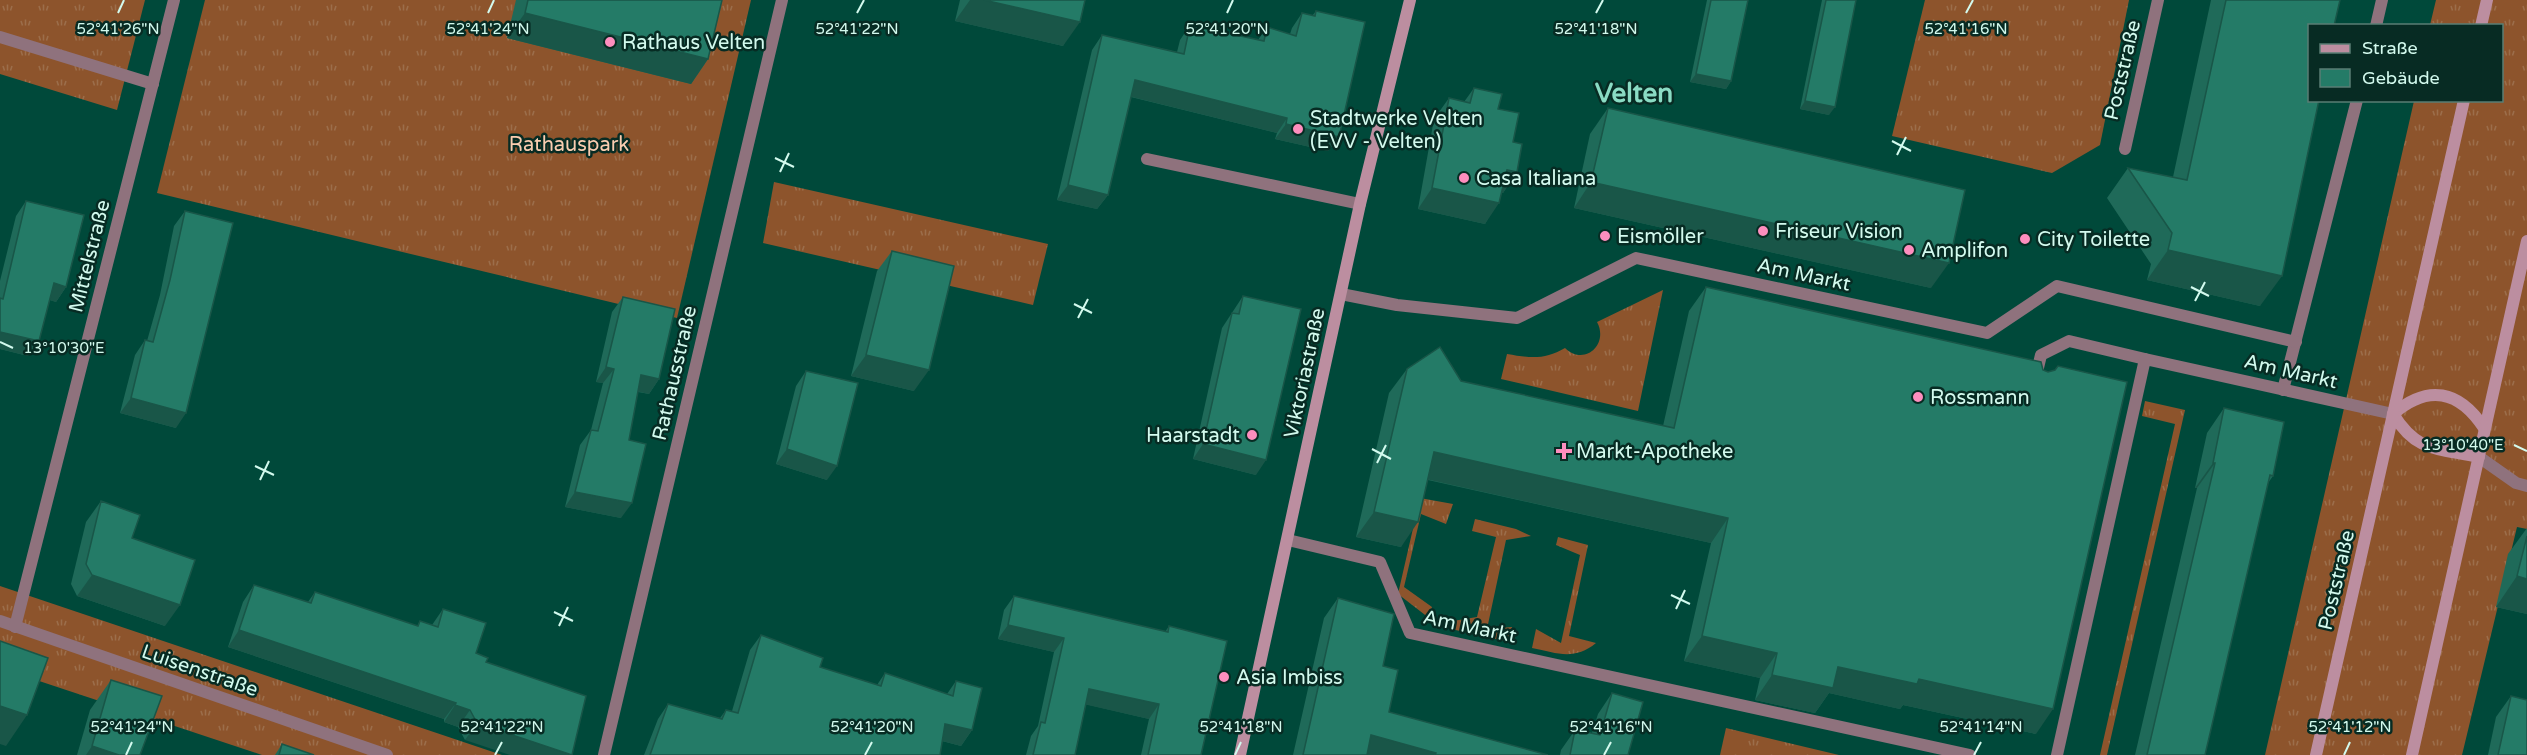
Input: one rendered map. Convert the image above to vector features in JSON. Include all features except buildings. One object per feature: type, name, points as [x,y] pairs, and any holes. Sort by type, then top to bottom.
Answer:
[{"type":"street","name":"Mittelstraße","points":[[15,627],[174,0]]},
{"type":"street","name":"Rathausstraße","points":[[604,755],[782,0]]},
{"type":"street","name":"Viktoriastraße","points":[[1240,755],[1360,204],[1410,0]]},
{"type":"street","name":"Poststraße","points":[[2125,149],[2158,0]]},
{"type":"street","points":[[2376,24],[2382,0]]},
{"type":"street","points":[[2481,24],[2487,0]]},
{"type":"street","points":[[0,37],[153,84]]},
{"type":"street","points":[[2283,390],[2356,102]]},
{"type":"street","name":"Poststraße","points":[[2316,755],[2464,102]]},
{"type":"street","points":[[1147,159],[1360,204]]},
{"type":"street","points":[[2412,755],[2527,241]]},
{"type":"street","name":"Am Markt","points":[[1341,294],[1397,305],[1517,318],[1636,258],[1987,333],[2057,286],[2296,342]]},
{"type":"street","name":"Am Markt","points":[[2032,389],[2041,355],[2069,341],[2393,414]]},
{"type":"street","points":[[2057,755],[2145,359]]},
{"type":"street","points":[[2484,428],[2472,410],[2457,400],[2432,394],[2410,399],[2393,414],[2405,433],[2419,444],[2479,457],[2516,483],[2527,486]]},
{"type":"street","name":"Am Markt","points":[[1288,540],[1380,562],[1410,633],[1971,755]]},
{"type":"street","name":"Luisenstraße","points":[[0,621],[387,755]]},
{"type":"green space","points":[[0,0],[145,0],[117,110],[0,74]]},
{"type":"green space","name":"Rathauspark","points":[[205,0],[751,0],[677,318],[157,193]]},
{"type":"green space","points":[[1925,0],[2129,0],[2100,145],[2052,173],[1892,136]]},
{"type":"green space","points":[[2436,0],[2527,0],[2527,529],[2517,527],[2462,755],[2265,755],[2414,102],[2503,102],[2503,24],[2430,24]]},
{"type":"green space","points":[[774,182],[1048,244],[1033,305],[763,243]]},
{"type":"green space","points":[[1663,290],[1638,411],[1501,379],[1507,354],[1537,357],[1551,355],[1565,348],[1580,355],[1587,354],[1593,350],[1600,338],[1597,322]]},
{"type":"green space","points":[[2145,401],[2185,410],[2107,755],[2100,755],[2175,424],[2142,416]]},
{"type":"green space","points":[[1420,498],[1453,504],[1446,524],[1421,514],[1404,587],[1432,607],[1429,618],[1398,594]]},
{"type":"green space","points":[[1475,519],[1516,529],[1531,536],[1506,540],[1487,629],[1512,627],[1509,642],[1451,629],[1453,621],[1477,617],[1496,537],[1472,531]]},
{"type":"green space","points":[[1558,537],[1588,545],[1569,636],[1596,643],[1588,649],[1573,654],[1532,648],[1536,629],[1561,643],[1580,555],[1556,545]]},
{"type":"green space","points":[[0,586],[502,755],[262,755],[0,668]]},
{"type":"green space","points":[[1726,728],[1839,755],[1720,755]]},
{"type":"place","name":"Rathaus Velten","points":[[610,42]]},
{"type":"place","name":"Stadtwerke Velten (EVV - Velten)","points":[[1298,129]]},
{"type":"place","name":"Casa Italiana","points":[[1464,178]]},
{"type":"place","name":"Friseur Vision","points":[[1763,231]]},
{"type":"place","name":"Eismöller","points":[[1605,236]]},
{"type":"place","name":"City Toilette","points":[[2025,239]]},
{"type":"place","name":"Amplifon","points":[[1909,250]]},
{"type":"place","name":"Rossmann","points":[[1918,397]]},
{"type":"place","name":"Haarstadt","points":[[1252,435]]},
{"type":"place","name":"Markt-Apotheke","points":[[1564,451]]},
{"type":"place","name":"Asia Imbiss","points":[[1224,677]]},
{"type":"district","name":"Velten","points":[[1634,93]]}]
